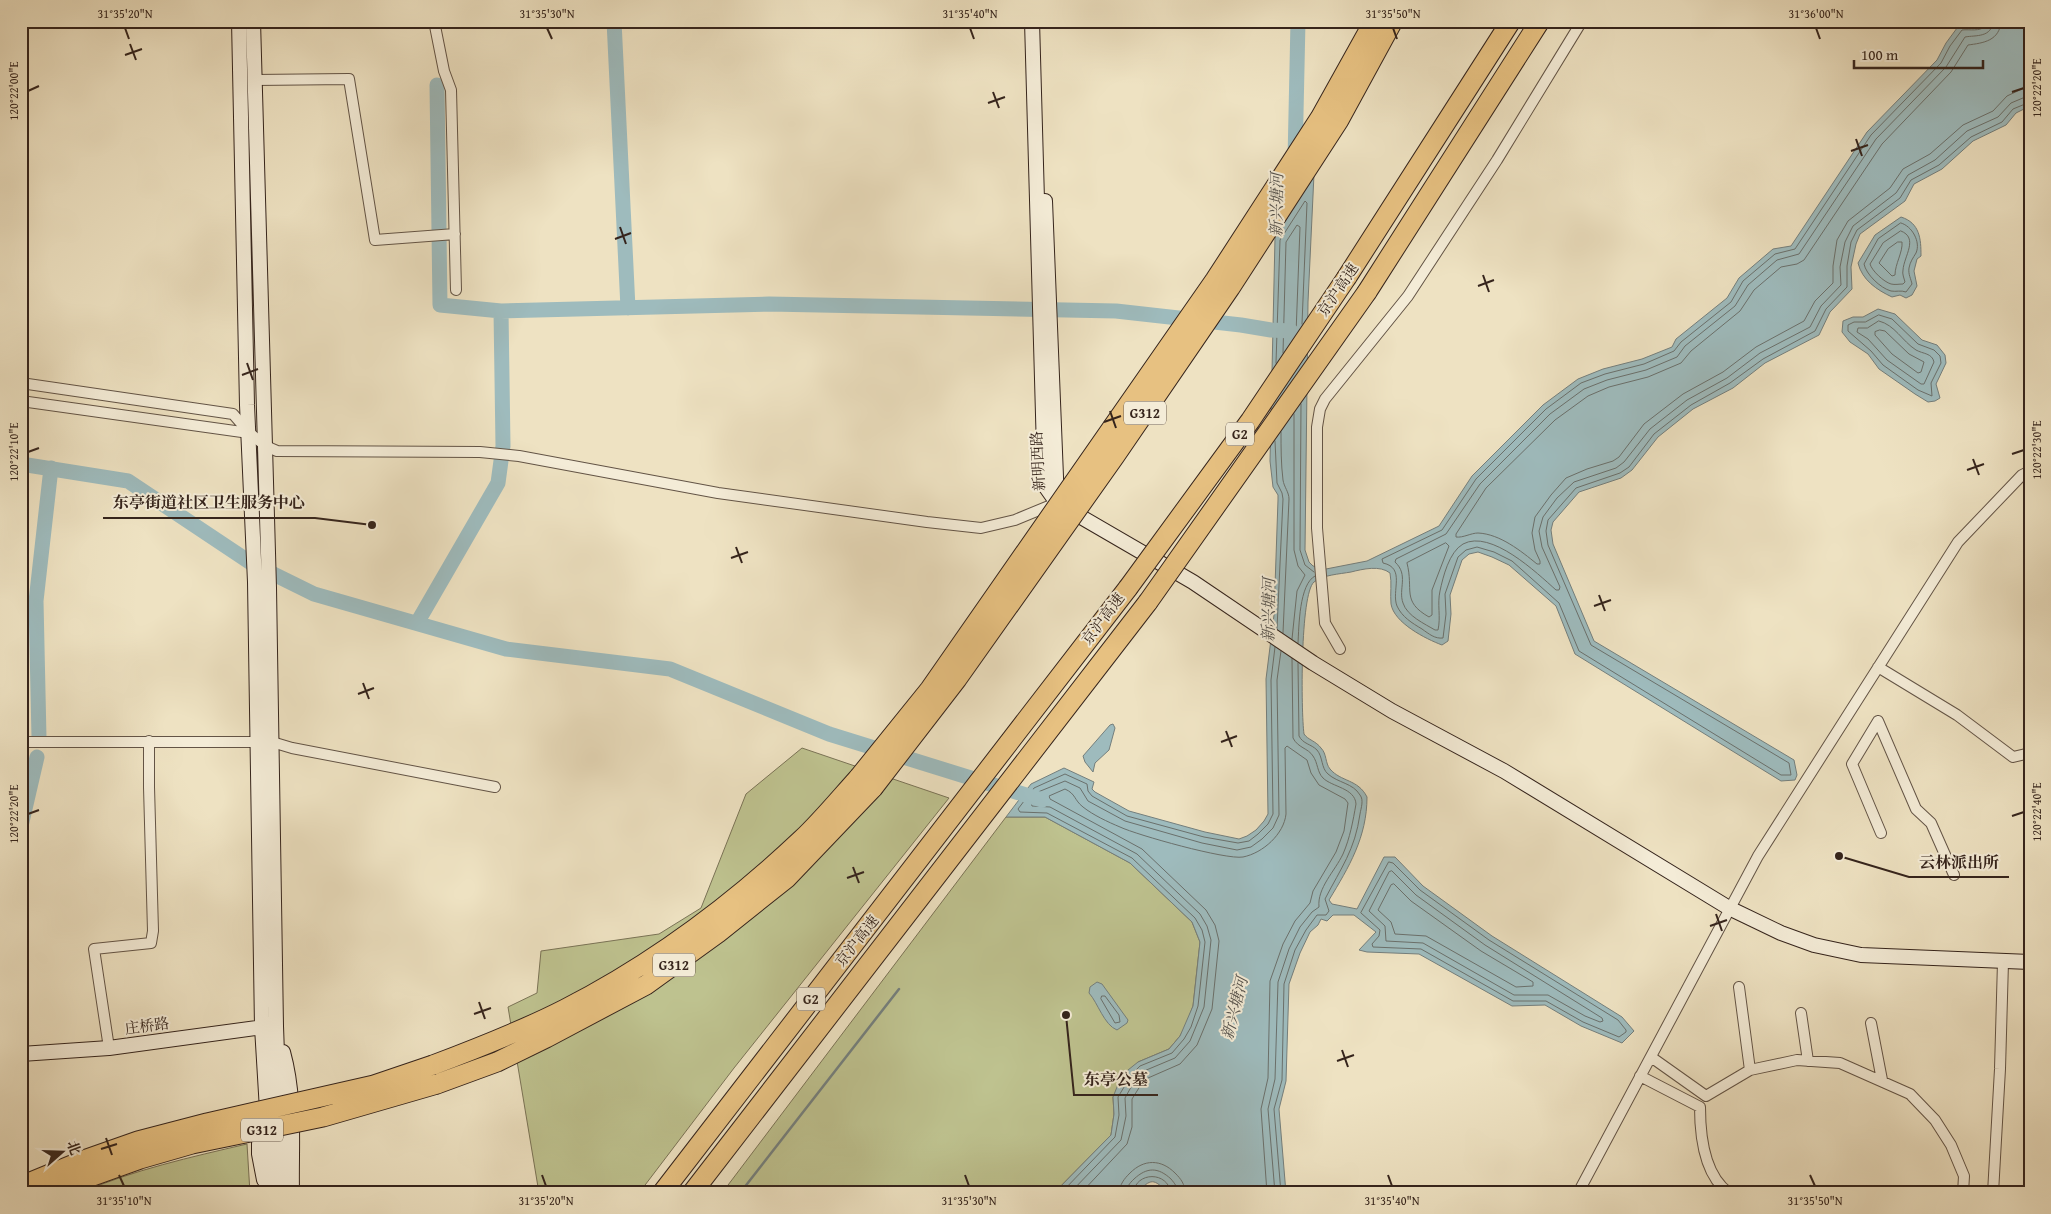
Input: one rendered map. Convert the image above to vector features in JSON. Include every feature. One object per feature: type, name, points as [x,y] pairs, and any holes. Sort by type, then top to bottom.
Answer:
[{"type":"highway","name":"G312","points":[[50,1193],[85,1169],[138,1141],[207,1123],[374,1085],[498,1040],[566,1009],[650,959],[695,928],[754,881],[866,783],[1215,280],[1320,118],[1374,21]]},
{"type":"highway","name":"G312","points":[[21,1186],[85,1169],[140,1159],[192,1144],[323,1116],[437,1084],[497,1062],[646,985],[718,933],[787,878],[866,783],[957,680],[1115,456],[1219,304],[1339,120],[1393,21]]},
{"type":"highway","name":"京沪高速","points":[[662,1193],[1128,588],[1250,421],[1347,277],[1510,21]]},
{"type":"highway","name":"京沪高速","points":[[692,1193],[1148,602],[1367,292],[1540,21]]},
{"type":"main road","points":[[239,21],[249,433],[254,536],[257,741],[269,1027],[272,1193]]},
{"type":"main road","points":[[252,21],[272,742],[269,1027],[282,1193]]},
{"type":"main road","name":"新明西路","points":[[1032,21],[1045,486],[1057,503]]},
{"type":"main road","name":"新明西路","points":[[1041,21],[1048,320],[1057,503]]},
{"type":"main road","points":[[1057,503],[1193,582],[1314,663],[1392,711],[1504,771],[1730,908],[1781,933],[1814,945],[1861,955],[2030,962]]},
{"type":"main road","points":[[264,1193],[264,1178],[259,1154],[258,1069],[269,1027]]},
{"type":"main road","points":[[269,1027],[291,1087],[294,1131],[292,1193]]},
{"type":"main road","name":"庄桥路","points":[[21,1054],[109,1048],[269,1027]]},
{"type":"street","points":[[434,21],[444,71],[451,90],[456,290]]},
{"type":"street","points":[[1340,649],[1325,623],[1316,528],[1317,427],[1320,409],[1325,399],[1408,296],[1497,160],[1582,21]]},
{"type":"street","points":[[254,80],[349,79],[375,240],[455,234]]},
{"type":"street","points":[[21,383],[233,414],[249,433],[264,446],[277,451],[480,452],[519,456],[718,493],[981,528],[1016,520],[1057,503]]},
{"type":"street","points":[[21,401],[249,433]]},
{"type":"street","points":[[1578,1193],[1758,856],[1958,542],[2022,475],[2030,471]]},
{"type":"street","points":[[1878,667],[1957,715],[2013,758],[2030,752]]},
{"type":"street","points":[[1882,833],[1852,764],[1878,721],[1916,809],[1931,823],[1954,876]]},
{"type":"street","points":[[109,1048],[94,949],[151,943],[152,937],[149,741]]},
{"type":"street","points":[[21,742],[272,742],[292,748],[495,787]]},
{"type":"street","points":[[1993,1193],[2000,1069],[2003,962]]},
{"type":"street","points":[[1739,987],[1750,1070]]},
{"type":"street","points":[[1801,1013],[1808,1061]]},
{"type":"street","points":[[1871,1023],[1882,1080]]},
{"type":"street","points":[[1650,1057],[1706,1096],[1750,1070],[1797,1060],[1840,1063],[1882,1080],[1910,1094],[1936,1120],[1952,1145],[1964,1176],[1963,1193]]},
{"type":"street","points":[[1640,1076],[1700,1107],[1700,1119],[1708,1165],[1729,1193]]},
{"type":"green space","points":[[802,748],[949,798],[734,1068],[639,1193],[539,1193],[508,1007],[537,993],[541,951],[659,934],[701,908],[746,794]]},
{"type":"green space","points":[[1006,817],[1045,817],[1130,863],[1192,922],[1200,942],[1193,1006],[1186,1025],[1169,1049],[1138,1062],[1113,1097],[1114,1114],[1111,1135],[1054,1193],[722,1193]]},
{"type":"green space","points":[[247,1144],[250,1193],[80,1193],[141,1171]]},
{"type":"water","points":[[1989,21],[2030,21],[2030,106],[2016,113],[2006,125],[1973,141],[1942,169],[1914,184],[1905,201],[1860,234],[1851,267],[1852,289],[1830,312],[1819,335],[1765,363],[1733,388],[1693,409],[1658,437],[1632,470],[1621,478],[1579,492],[1553,522],[1551,530],[1553,544],[1594,641],[1794,760],[1797,775],[1795,780],[1781,781],[1575,654],[1556,606],[1509,565],[1492,557],[1478,552],[1469,554],[1462,560],[1450,595],[1451,614],[1448,641],[1442,645],[1428,639],[1398,618],[1391,604],[1390,573],[1386,571],[1371,568],[1326,576],[1314,582],[1309,591],[1303,654],[1302,703],[1304,734],[1323,750],[1327,764],[1334,773],[1359,787],[1367,797],[1364,825],[1356,851],[1329,900],[1332,904],[1357,909],[1384,857],[1395,857],[1423,886],[1492,936],[1622,1017],[1634,1031],[1622,1043],[1581,1026],[1545,1005],[1512,1006],[1419,954],[1359,950],[1376,932],[1354,915],[1333,915],[1327,921],[1321,919],[1318,925],[1310,932],[1289,984],[1286,1081],[1279,1109],[1286,1193],[1168,1193],[1156,1182],[1149,1182],[1136,1193],[1054,1193],[1111,1135],[1114,1114],[1113,1097],[1128,1070],[1138,1062],[1169,1049],[1180,1036],[1193,1006],[1200,942],[1192,922],[1130,863],[1045,817],[1006,817],[1031,784],[1064,768],[1094,782],[1092,789],[1095,792],[1129,811],[1205,832],[1239,839],[1256,830],[1268,814],[1266,679],[1274,615],[1278,500],[1278,495],[1273,487],[1270,461],[1275,238],[1314,174],[1308,302],[1305,550],[1309,562],[1313,566],[1326,569],[1367,561],[1439,526],[1472,476],[1543,405],[1578,379],[1603,369],[1642,359],[1672,347],[1676,339],[1727,298],[1739,278],[1773,249],[1791,246],[1867,132],[1937,60],[1946,43],[1960,24],[1974,26]]},
{"type":"water","points":[[1901,217],[1916,227],[1921,244],[1921,256],[1917,259],[1914,271],[1917,286],[1912,295],[1906,298],[1900,295],[1892,297],[1876,288],[1863,274],[1858,263],[1875,235]]},
{"type":"water","points":[[1878,309],[1895,314],[1922,340],[1937,345],[1945,355],[1946,363],[1936,384],[1940,398],[1928,402],[1915,394],[1879,369],[1868,354],[1850,342],[1842,332],[1843,321],[1853,317],[1863,317]]},
{"type":"water","points":[[1113,724],[1115,728],[1109,750],[1095,763],[1093,772],[1083,756],[1110,725]]},
{"type":"water","points":[[1097,982],[1102,984],[1128,1020],[1127,1023],[1117,1030],[1108,1024],[1089,993],[1090,987]]},
{"type":"waterway","points":[[614,21],[628,308]]},
{"type":"waterway","name":"新兴塘河","points":[[1295,160],[1298,21]]},
{"type":"waterway","points":[[437,85],[440,305],[501,311]]},
{"type":"waterway","points":[[417,623],[498,483],[503,446],[501,311],[769,304],[1116,311],[1291,331]]},
{"type":"waterway","points":[[21,464],[128,481],[251,563],[314,594],[506,649],[670,669],[829,734],[1042,800]]},
{"type":"waterway","points":[[39,738],[36,601],[51,468]]},
{"type":"waterway","points":[[21,826],[37,757]]},
{"type":"waterway","points":[[740,1193],[899,989]]},
{"type":"place","name":"东亭街道社区卫生服务中心","points":[[372,525]]},
{"type":"place","name":"云林派出所","points":[[1839,856]]},
{"type":"place","name":"东亭公墓","points":[[1066,1015]]}]
